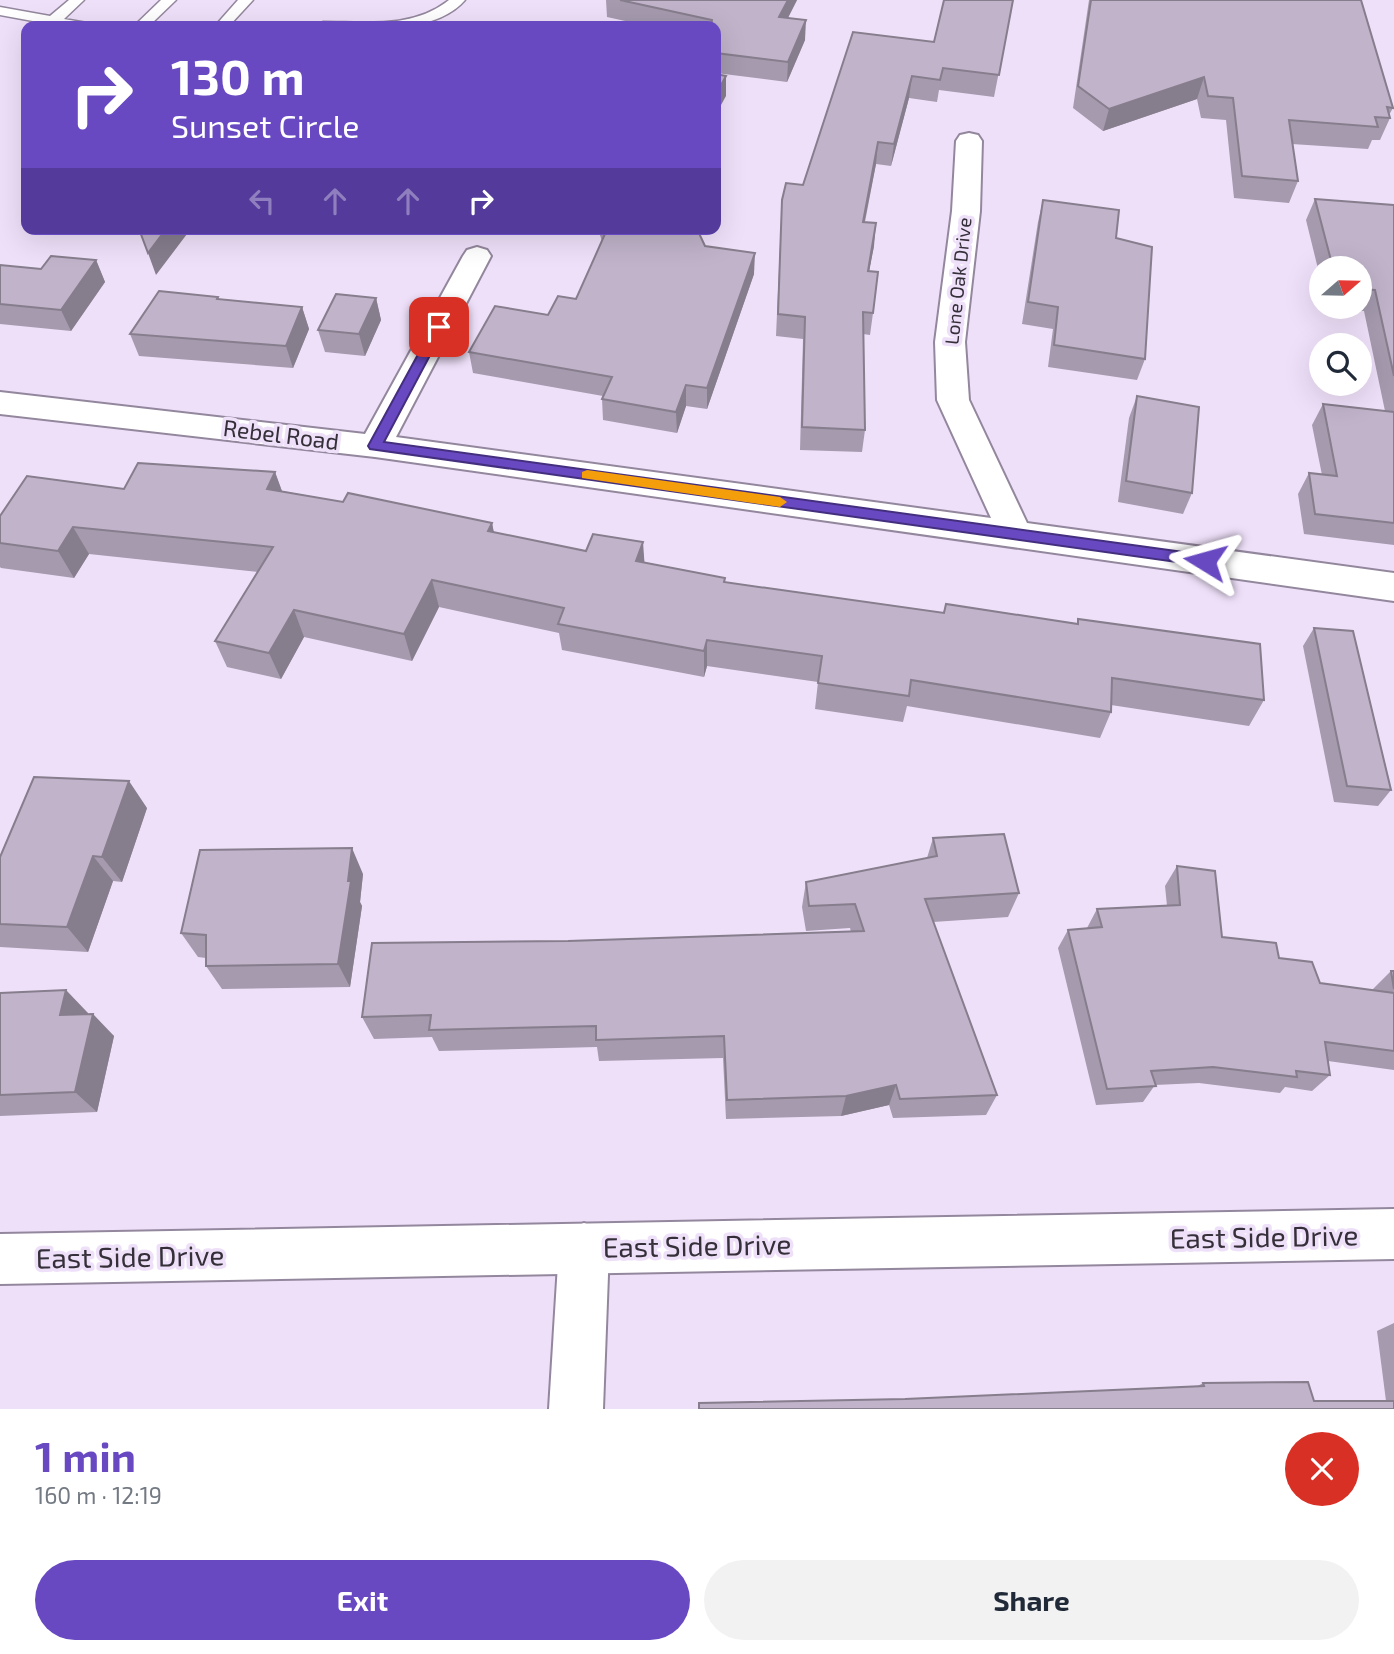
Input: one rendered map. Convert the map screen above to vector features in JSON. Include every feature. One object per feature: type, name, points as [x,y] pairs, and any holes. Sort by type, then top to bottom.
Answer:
[{"type":"street","name":"Lone Oak Drive","points":[[969,141],[966,211],[950,342],[953,400],[1015,534]]},
{"type":"street","points":[[375,446],[477,256]]},
{"type":"street","name":"Rebel Road","points":[[0,402],[375,446],[1394,587]]},
{"type":"street","name":"East Side Drive","points":[[0,1259],[1394,1234]]},
{"type":"street","points":[[576,1409],[584,1248]]},
{"type":"lane","points":[[53,20],[77,0]]},
{"type":"lane","points":[[146,21],[169,0]]},
{"type":"lane","points":[[227,21],[246,0]]},
{"type":"lane","points":[[421,21],[447,11],[458,0]]},
{"type":"lane","points":[[0,11],[58,21]]},
{"type":"building","points":[[620,0],[788,0],[779,17],[806,20],[788,62],[721,54],[721,21]]},
{"type":"building","points":[[944,0],[1013,0],[999,75],[943,68],[940,80],[912,76],[894,144],[878,142],[863,222],[876,223],[868,271],[878,272],[873,313],[863,312],[865,430],[802,427],[805,317],[778,314],[782,200],[786,183],[803,185],[853,32],[934,42]]},
{"type":"building","points":[[1091,0],[1361,0],[1393,108],[1387,107],[1390,118],[1375,117],[1378,127],[1289,120],[1298,181],[1242,176],[1233,98],[1208,96],[1204,77],[1109,109],[1078,86]]},
{"type":"building","points":[[1315,199],[1394,205],[1394,376],[1375,290],[1372,290],[1372,256],[1330,256]]},
{"type":"building","points":[[1043,200],[1119,210],[1116,238],[1152,247],[1145,359],[1054,345],[1058,307],[1028,302]]},
{"type":"building","points":[[141,235],[162,235],[148,253]]},
{"type":"building","points":[[605,235],[700,235],[705,246],[755,253],[707,388],[686,385],[676,412],[602,399],[612,377],[469,352],[495,306],[548,315],[558,296],[576,299]]},
{"type":"building","points":[[51,256],[96,260],[61,310],[0,304],[0,265],[41,269]]},
{"type":"building","points":[[159,291],[302,307],[286,346],[130,334]]},
{"type":"building","points":[[336,294],[376,298],[359,334],[318,330]]},
{"type":"building","points":[[1137,396],[1199,407],[1192,493],[1126,481]]},
{"type":"building","points":[[1323,404],[1394,412],[1394,523],[1315,514],[1309,473],[1337,476]]},
{"type":"building","points":[[138,463],[275,472],[267,489],[343,502],[348,493],[492,523],[488,531],[586,551],[593,534],[643,542],[636,561],[725,578],[724,582],[944,613],[946,604],[1078,624],[1078,619],[1260,644],[1264,700],[1112,678],[1111,712],[911,680],[909,696],[818,683],[822,656],[707,640],[704,651],[558,624],[564,608],[432,580],[404,634],[294,610],[269,653],[215,641],[273,547],[73,527],[58,551],[0,543],[0,516],[27,476],[124,489]]},
{"type":"building","points":[[1314,628],[1353,631],[1391,790],[1347,786]]},
{"type":"building","points":[[34,777],[129,781],[102,857],[93,856],[67,927],[0,924],[0,857]]},
{"type":"building","points":[[1004,834],[1019,893],[925,899],[997,1095],[900,1099],[896,1085],[846,1096],[727,1100],[724,1036],[596,1040],[596,1026],[429,1030],[431,1015],[362,1017],[372,943],[568,941],[864,931],[855,904],[809,906],[806,882],[937,856],[933,838]]},
{"type":"building","points":[[352,848],[348,881],[351,881],[338,964],[206,966],[206,935],[181,933],[200,850]]},
{"type":"building","points":[[1177,866],[1215,871],[1222,937],[1276,943],[1279,958],[1312,962],[1320,983],[1394,993],[1394,1051],[1325,1042],[1330,1075],[1296,1071],[1297,1077],[1213,1067],[1151,1071],[1156,1086],[1107,1089],[1068,930],[1102,927],[1097,909],[1180,905]]},
{"type":"building","points":[[66,990],[60,1015],[93,1014],[75,1092],[0,1095],[0,993]]},
{"type":"building","points":[[1308,1382],[1314,1401],[1394,1401],[1394,1409],[699,1409],[699,1403],[905,1399],[1204,1386],[1203,1383]]},
{"type":"slow traffic","points":[[587,475],[780,502]]},
{"type":"route","points":[[439,327],[375,446],[1205,561]]}]
